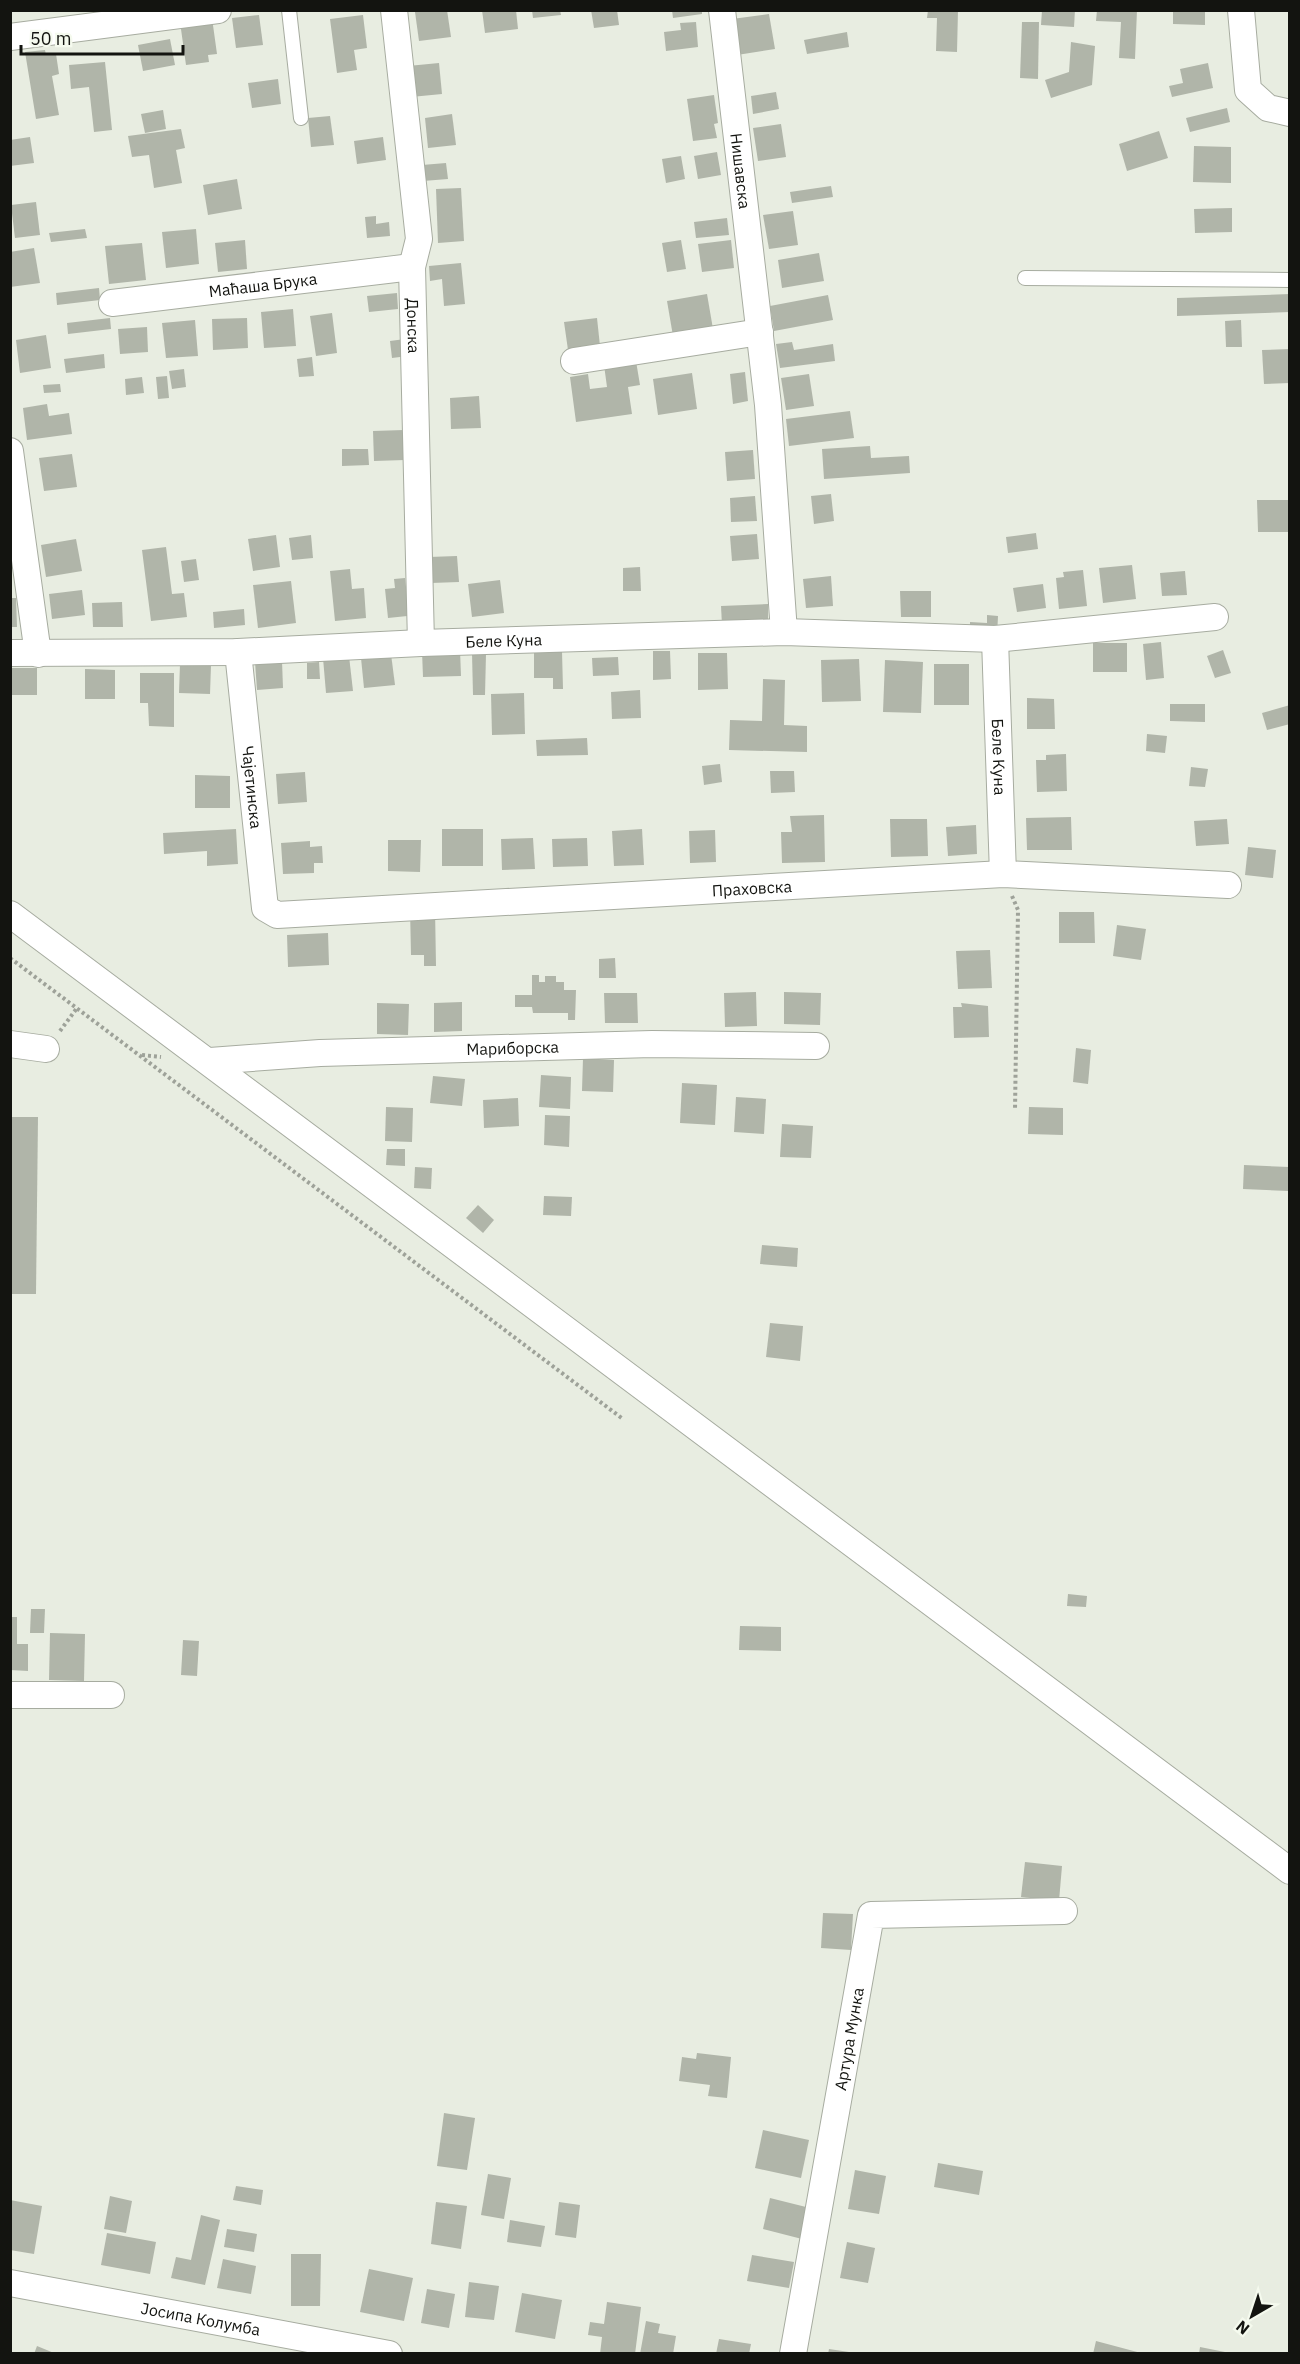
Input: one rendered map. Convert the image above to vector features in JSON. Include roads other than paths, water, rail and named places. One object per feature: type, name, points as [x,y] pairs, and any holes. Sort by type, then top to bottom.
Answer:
[{"type":"street","points":[[10,37],[97,19],[218,10]]},
{"type":"street","name":"Донска","points":[[394,10],[418,239],[412,267],[421,643]]},
{"type":"street","name":"Нишавска","points":[[722,10],[760,332],[784,632]]},
{"type":"street","points":[[1241,10],[1248,90],[1268,108],[1290,113]]},
{"type":"street","name":"Маћаша Брука","points":[[112,303],[412,267]]},
{"type":"street","points":[[574,361],[760,332]]},
{"type":"street","points":[[10,451],[38,654]]},
{"type":"street","name":"Беле Куна","points":[[10,653],[237,652],[421,643],[784,632],[995,639],[1215,617]]},
{"type":"street","name":"Беле Куна","points":[[995,639],[1003,874]]},
{"type":"street","name":"Чајетинска","points":[[237,652],[265,908],[277,915]]},
{"type":"street","name":"Праховска","points":[[277,915],[1003,874],[1228,885]]},
{"type":"street","points":[[10,914],[210,1061],[1290,1871]]},
{"type":"street","points":[[10,1044],[46,1049]]},
{"type":"street","name":"Мариборска","points":[[210,1061],[320,1053],[652,1044],[816,1046]]},
{"type":"street","points":[[10,1695],[111,1695]]},
{"type":"street","name":"Артура Мунка","points":[[793,2354],[871,1915],[1064,1911]]},
{"type":"street","name":"Јосипа Колумба","points":[[10,2283],[389,2354]]},
{"type":"lane","points":[[289,10],[301,118]]},
{"type":"lane","points":[[1025,278],[1290,280]]}]
